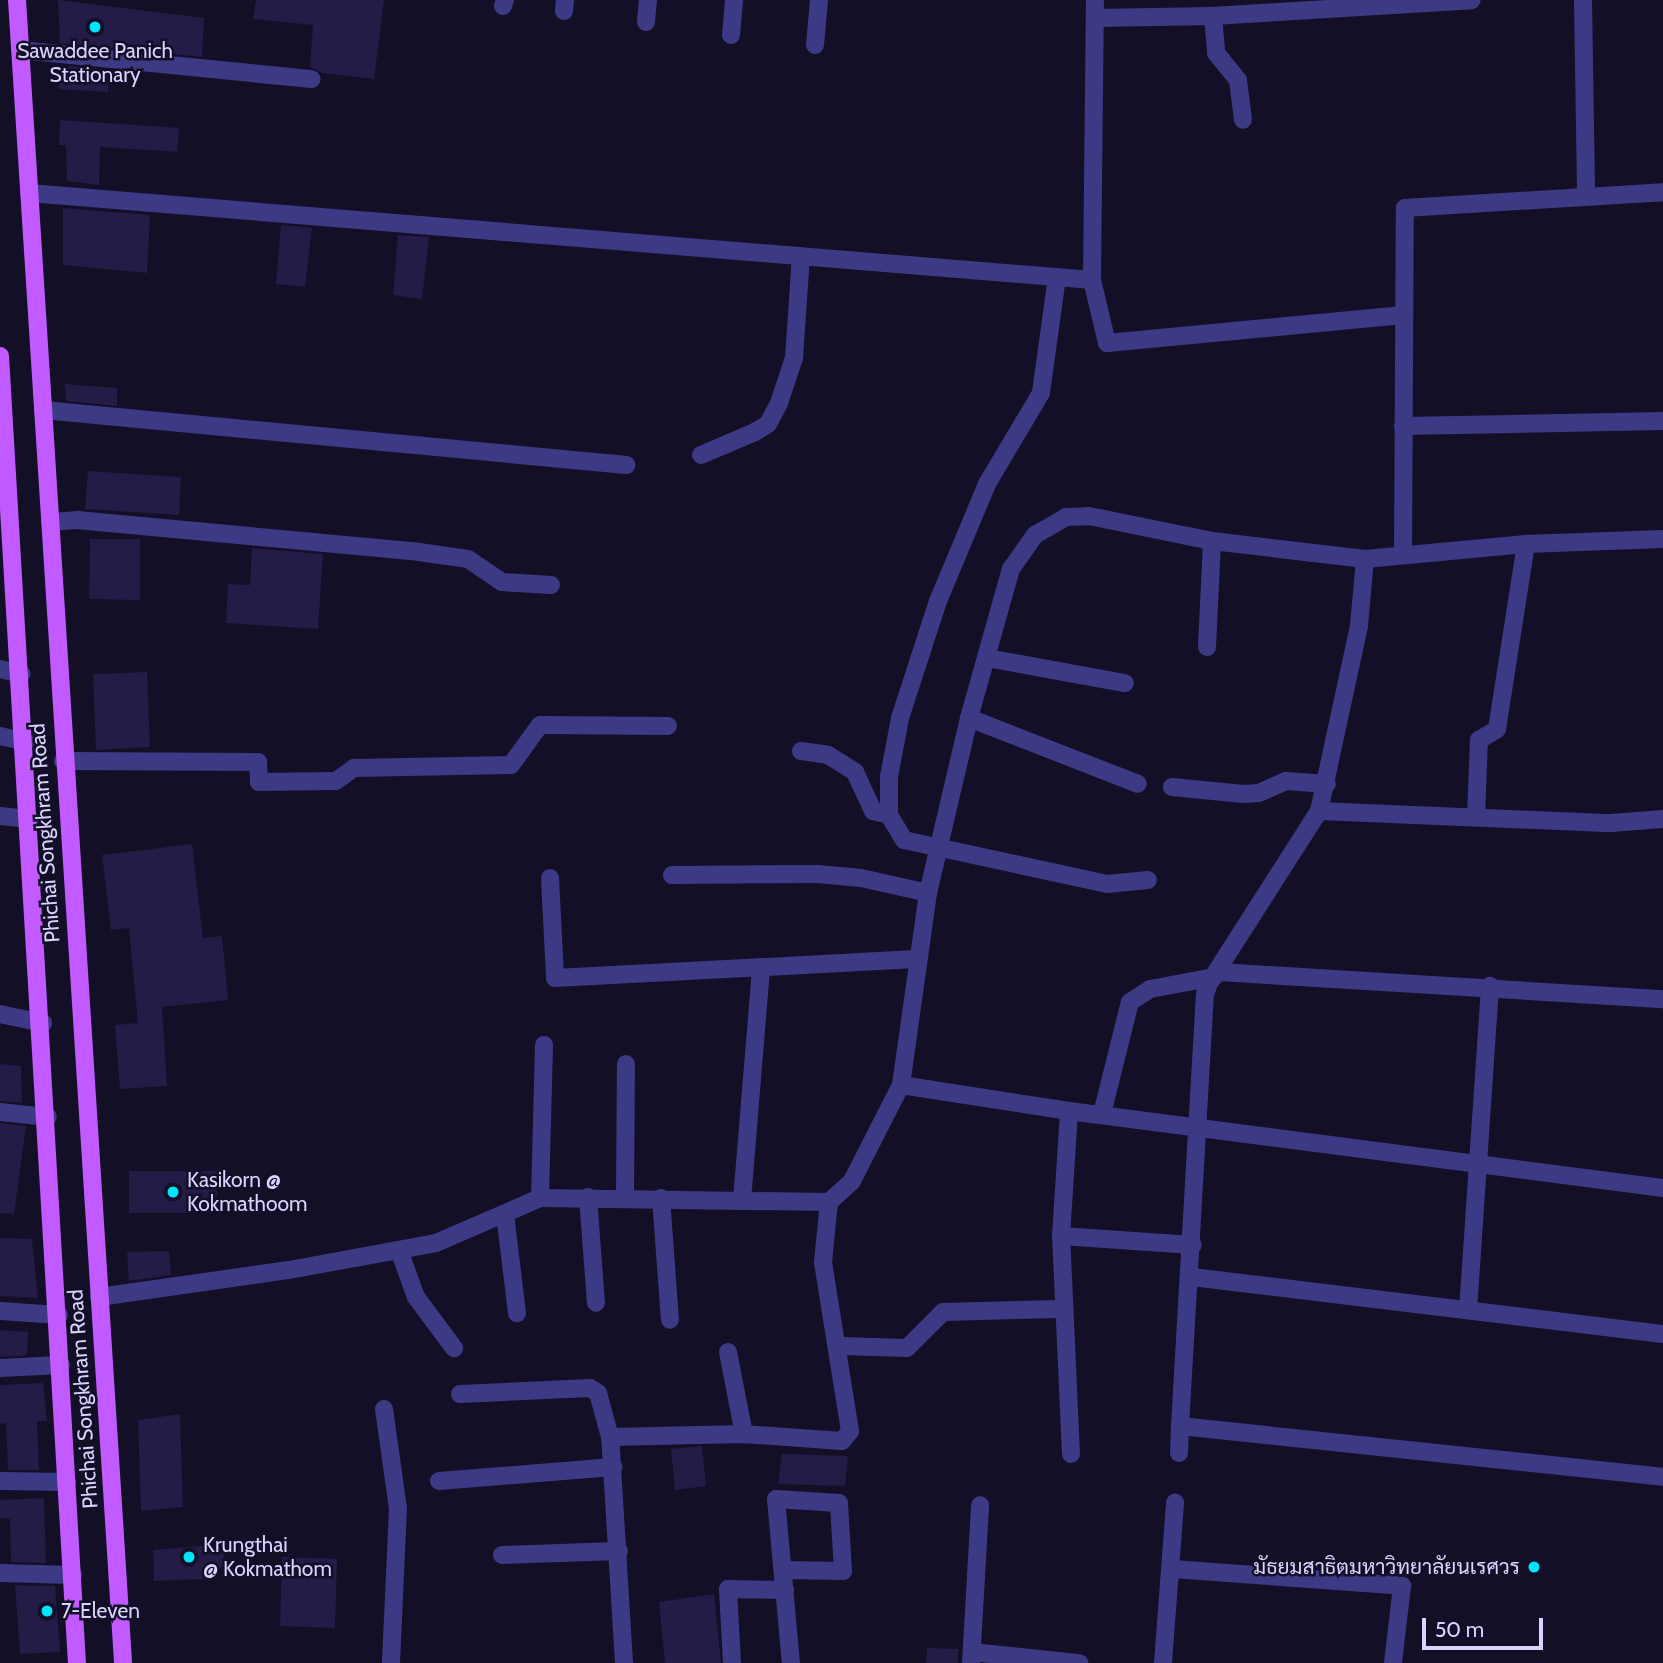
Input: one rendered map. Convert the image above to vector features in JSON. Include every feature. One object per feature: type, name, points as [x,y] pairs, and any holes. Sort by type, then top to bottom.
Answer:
[{"type":"main road","name":"Phichai Songkhram Road","points":[[17,0],[63,761],[123,1663]]},
{"type":"main road","name":"Phichai Songkhram Road","points":[[0,356],[7,571],[20,674],[30,819],[77,1663]]},
{"type":"street","points":[[646,22],[648,0]]},
{"type":"street","points":[[731,35],[734,0]]},
{"type":"street","points":[[815,46],[819,0]]},
{"type":"street","points":[[1404,315],[1107,343],[1092,280],[1095,9],[1213,16],[1472,0]]},
{"type":"street","points":[[1583,0],[1586,196]]},
{"type":"street","points":[[1213,16],[1216,53],[1238,80],[1243,120]]},
{"type":"street","points":[[20,50],[312,79]]},
{"type":"street","points":[[1403,555],[1405,208],[1663,192]]},
{"type":"street","points":[[29,193],[1092,280]]},
{"type":"street","points":[[701,455],[768,424],[779,403],[794,358],[801,256]]},
{"type":"street","points":[[1057,277],[1041,393],[987,484],[938,601],[900,718],[889,777],[889,815],[904,840],[1107,884],[1147,880]]},
{"type":"street","points":[[43,410],[626,465]]},
{"type":"street","points":[[1403,426],[1663,421]]},
{"type":"street","points":[[610,1437],[744,1434],[842,1441],[850,1431],[840,1346],[823,1262],[829,1202],[852,1181],[901,1085],[916,959],[928,893],[969,718],[1011,569],[1035,535],[1066,517],[1089,516],[1212,541],[1365,559],[1526,544],[1663,539]]},
{"type":"street","points":[[50,522],[127,524],[419,552],[468,559],[502,582],[551,585]]},
{"type":"street","points":[[1207,647],[1212,541]]},
{"type":"street","points":[[1476,817],[1479,740],[1497,729],[1526,544]]},
{"type":"street","points":[[1179,1453],[1201,1126],[1205,995],[1319,811],[1327,785],[1359,626],[1365,559]]},
{"type":"street","points":[[987,658],[1125,683]]},
{"type":"street","points":[[0,669],[20,674]]},
{"type":"street","points":[[969,718],[1138,784]]},
{"type":"street","points":[[63,761],[258,762],[259,782],[336,781],[354,768],[511,765],[540,725],[668,726]]},
{"type":"street","points":[[0,736],[25,742]]},
{"type":"street","points":[[801,751],[828,755],[855,772],[873,811],[889,815]]},
{"type":"street","points":[[1172,787],[1244,794],[1259,793],[1286,781],[1327,785]]},
{"type":"street","points":[[1319,811],[1611,823],[1663,819]]},
{"type":"street","points":[[0,816],[30,819]]},
{"type":"street","points":[[672,875],[818,874],[861,878],[928,893]]},
{"type":"street","points":[[550,878],[555,978],[916,959]]},
{"type":"street","points":[[742,1200],[761,967]]},
{"type":"street","points":[[1102,1114],[1130,1002],[1150,989],[1217,974],[1490,986],[1663,999]]},
{"type":"street","points":[[1468,1310],[1490,986]]},
{"type":"street","points":[[0,1014],[43,1023]]},
{"type":"street","points":[[540,1198],[544,1045]]},
{"type":"street","points":[[625,1197],[626,1064]]},
{"type":"street","points":[[901,1085],[1069,1111],[1663,1188]]},
{"type":"street","points":[[1069,1111],[1061,1236],[1061,1309],[1071,1454]]},
{"type":"street","points":[[0,1112],[48,1117]]},
{"type":"street","points":[[588,1197],[596,1303]]},
{"type":"street","points":[[99,1297],[436,1243],[540,1198],[625,1197],[829,1202]]},
{"type":"street","points":[[661,1198],[670,1320]]},
{"type":"street","points":[[505,1214],[517,1312]]},
{"type":"street","points":[[1061,1236],[1193,1245]]},
{"type":"street","points":[[399,1250],[416,1297],[454,1348]]},
{"type":"street","points":[[1192,1276],[1663,1334]]},
{"type":"street","points":[[840,1346],[908,1348],[943,1312],[1061,1309]]},
{"type":"street","points":[[0,1311],[59,1315]]},
{"type":"street","points":[[727,1352],[744,1434]]},
{"type":"street","points":[[0,1368],[61,1365]]},
{"type":"street","points":[[460,1394],[590,1388],[598,1393],[610,1437],[624,1663]]},
{"type":"street","points":[[384,1409],[398,1508],[391,1663]]},
{"type":"street","points":[[1180,1426],[1663,1477]]},
{"type":"street","points":[[439,1481],[612,1467]]},
{"type":"street","points":[[0,1481],[68,1482]]},
{"type":"street","points":[[783,1570],[843,1571],[839,1503],[776,1499],[791,1663]]},
{"type":"street","points":[[1163,1663],[1173,1569],[1175,1502]]},
{"type":"street","points":[[980,1504],[972,1658],[1079,1663]]},
{"type":"street","points":[[502,1555],[619,1551]]},
{"type":"street","points":[[1173,1569],[1402,1586],[1393,1663]]},
{"type":"street","points":[[0,1573],[72,1575]]},
{"type":"street","points":[[732,1663],[728,1589],[785,1590]]},
{"type":"building","points":[[58,0],[204,18],[202,57],[60,43]]},
{"type":"building","points":[[256,0],[384,0],[374,79],[322,73],[310,67],[313,25],[253,19]]},
{"type":"building","points":[[60,65],[110,70],[108,92],[59,89]]},
{"type":"building","points":[[60,120],[179,128],[177,152],[100,147],[99,185],[67,181],[66,145],[59,145]]},
{"type":"building","points":[[63,208],[150,215],[147,273],[63,265]]},
{"type":"building","points":[[281,225],[312,228],[305,287],[276,284]]},
{"type":"building","points":[[398,235],[429,237],[422,299],[393,295]]},
{"type":"building","points":[[65,384],[117,388],[117,406],[66,401]]},
{"type":"building","points":[[88,471],[181,477],[179,515],[85,509]]},
{"type":"building","points":[[90,539],[140,539],[140,600],[89,599]]},
{"type":"building","points":[[252,548],[323,554],[318,629],[226,623],[228,584],[250,585]]},
{"type":"building","points":[[147,672],[150,747],[96,750],[93,674]]},
{"type":"building","points":[[192,844],[203,938],[222,936],[228,1000],[162,1007],[167,1086],[120,1089],[115,1025],[138,1023],[129,928],[111,930],[102,855]]},
{"type":"building","points":[[0,1064],[21,1066],[22,1103],[0,1101]]},
{"type":"building","points":[[0,1123],[26,1126],[14,1214],[0,1213]]},
{"type":"building","name":"Kasikorn @ Kokmathoom","points":[[129,1171],[217,1171],[217,1213],[129,1213]]},
{"type":"building","points":[[0,1238],[32,1239],[38,1298],[0,1296]]},
{"type":"building","points":[[169,1251],[171,1275],[129,1281],[127,1252]]},
{"type":"building","points":[[0,1330],[28,1332],[27,1355],[0,1357]]},
{"type":"building","points":[[43,1383],[47,1421],[37,1421],[39,1470],[8,1470],[6,1423],[0,1424],[0,1385]]},
{"type":"building","points":[[180,1414],[183,1507],[141,1511],[138,1420]]},
{"type":"building","points":[[702,1446],[706,1486],[675,1490],[671,1449]]},
{"type":"building","points":[[782,1454],[848,1456],[845,1486],[778,1484]]},
{"type":"building","points":[[44,1498],[46,1563],[11,1562],[10,1519],[0,1518],[0,1500]]},
{"type":"building","name":"Krungthai @ Kokmathom","points":[[223,1544],[225,1564],[207,1579],[154,1581],[153,1550]]},
{"type":"building","points":[[282,1557],[337,1559],[335,1628],[280,1626]]},
{"type":"building","points":[[15,1585],[55,1586],[60,1652],[20,1654]]},
{"type":"building","points":[[714,1594],[721,1663],[665,1663],[659,1602]]},
{"type":"building","points":[[927,1648],[958,1649],[958,1663],[926,1663]]},
{"type":"place","name":"Sawaddee Panich Stationary","points":[[95,27]]},
{"type":"place","name":"Kasikorn @ Kokmathoom","points":[[173,1192]]},
{"type":"place","name":"Krungthai @ Kokmathom","points":[[189,1557]]},
{"type":"place","name":"มัธยมสาธิตมหาวิทยาลัยนเรศวร","points":[[1534,1567]]},
{"type":"place","name":"7-Eleven","points":[[47,1611]]}]
